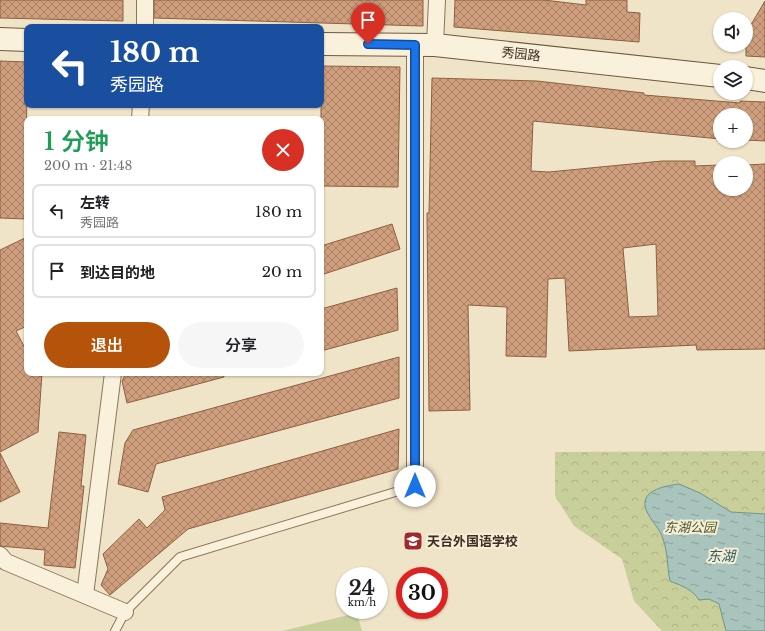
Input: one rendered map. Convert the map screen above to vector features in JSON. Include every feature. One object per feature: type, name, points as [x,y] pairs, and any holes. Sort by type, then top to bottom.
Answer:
[{"type":"main road","points":[[0,40],[24,40]]},
{"type":"main road","name":"秀园路","points":[[324,44],[425,45],[713,75]]},
{"type":"main road","points":[[753,79],[765,80]]},
{"type":"street","points":[[145,0],[145,24]]},
{"type":"street","points":[[415,486],[425,45],[437,0]]},
{"type":"street","points":[[85,595],[113,376]]},
{"type":"street","points":[[0,555],[6,562],[125,612]]},
{"type":"lane","points":[[115,631],[125,612],[180,556],[415,486]]},
{"type":"green space","name":"东湖公园","points":[[765,451],[765,631],[662,631],[634,601],[622,559],[574,526],[555,496],[555,452]]},
{"type":"green space","points":[[336,618],[359,619],[362,631],[282,631]]},
{"type":"water","name":"东湖","points":[[679,484],[700,493],[731,512],[765,514],[765,631],[726,631],[719,604],[709,599],[699,600],[690,590],[670,581],[666,549],[663,539],[647,512],[645,505],[649,494],[666,486]]},
{"type":"building","points":[[0,0],[123,0],[123,21],[0,18]]},
{"type":"building","points":[[154,0],[423,0],[423,26],[154,18]]},
{"type":"building","points":[[455,0],[544,0],[586,5],[586,0],[627,0],[627,12],[640,13],[639,42],[454,27]]},
{"type":"building","points":[[765,1],[765,57],[746,56],[746,52],[753,52],[753,21]]},
{"type":"building","points":[[0,61],[24,62],[24,108],[27,108],[27,116],[24,116],[24,219],[0,218]]},
{"type":"building","points":[[324,66],[400,67],[398,187],[324,186],[324,116],[321,116],[321,108],[324,108]]},
{"type":"building","points":[[432,78],[537,81],[644,93],[644,95],[740,103],[740,101],[765,102],[765,141],[753,140],[753,108],[713,108],[713,138],[533,121],[531,171],[549,172],[662,161],[695,161],[695,166],[713,165],[713,196],[753,196],[753,165],[765,164],[765,349],[697,350],[696,345],[569,351],[565,278],[548,279],[546,357],[506,356],[507,307],[468,305],[470,410],[429,411],[427,213],[429,213]],"holes":[[[656,244],[658,316],[629,317],[623,248]]]},
{"type":"building","points":[[392,224],[400,249],[324,274],[324,245]]},
{"type":"building","points":[[24,238],[24,327],[16,331],[24,346],[24,376],[42,376],[38,432],[0,452],[0,250]]},
{"type":"building","points":[[397,288],[398,330],[324,350],[324,308]]},
{"type":"building","points":[[399,357],[399,398],[156,464],[148,492],[118,484],[125,443],[133,430]]},
{"type":"building","points":[[124,376],[224,377],[127,403],[122,381]]},
{"type":"building","points":[[399,429],[398,469],[188,529],[110,595],[101,585],[108,569],[103,554],[139,519],[147,528],[165,510],[162,497]]},
{"type":"building","points":[[59,432],[86,435],[81,486],[84,486],[75,568],[44,565],[45,550],[0,546],[0,523],[48,528]]},
{"type":"building","points":[[0,453],[20,492],[0,502]]},
{"type":"place","name":"天台外国语学校","points":[[413,541]]},
{"type":"route","points":[[368,44],[415,45],[415,486]]}]
